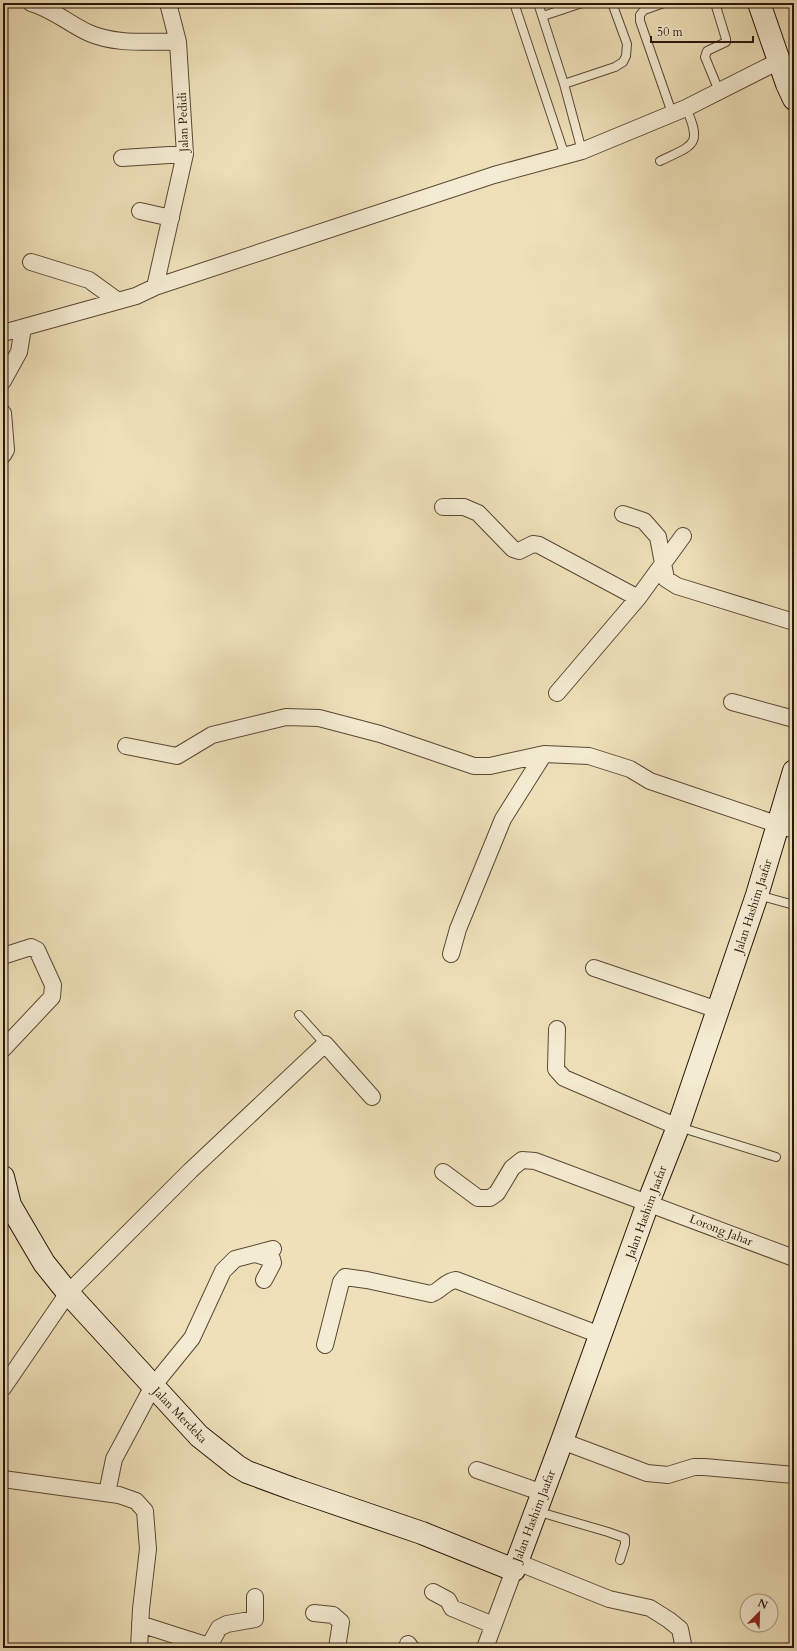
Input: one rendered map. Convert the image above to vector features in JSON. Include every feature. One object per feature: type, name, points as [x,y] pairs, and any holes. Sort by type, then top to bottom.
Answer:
[{"type":"street","points":[[31,3],[52,11],[89,33],[107,39],[178,42]]},
{"type":"street","name":"Jalan Pedidi","points":[[155,287],[185,154],[178,42],[168,3]]},
{"type":"street","points":[[759,3],[787,84],[794,99]]},
{"type":"street","points":[[3,333],[136,296],[155,287],[494,175],[582,151],[679,111],[779,61]]},
{"type":"street","points":[[122,158],[185,154]]},
{"type":"street","points":[[140,211],[171,218]]},
{"type":"street","points":[[31,262],[89,280],[118,301]]},
{"type":"street","points":[[3,381],[19,352],[23,328]]},
{"type":"street","points":[[3,412],[6,450],[3,455]]},
{"type":"street","points":[[443,507],[464,507],[478,513],[513,549],[519,551],[533,544],[539,545],[638,598]]},
{"type":"street","points":[[624,514],[644,521],[658,537],[662,565],[666,579],[677,586],[794,622]]},
{"type":"street","points":[[557,693],[638,598],[683,536]]},
{"type":"street","points":[[732,702],[794,719]]},
{"type":"street","points":[[126,746],[177,756],[212,735],[286,717],[319,718],[373,732],[474,766],[490,766],[544,754],[589,756],[630,769],[650,781],[786,828]]},
{"type":"street","points":[[451,954],[458,929],[503,819],[544,754]]},
{"type":"street","name":"Jalan Hashim Jaafar","points":[[485,1648],[562,1442],[648,1203],[678,1127],[757,895],[786,828],[794,771]]},
{"type":"street","points":[[3,956],[31,948],[37,950],[54,991],[52,997],[3,1049]]},
{"type":"street","points":[[594,968],[718,1010]]},
{"type":"street","points":[[557,1028],[556,1069],[564,1078],[678,1127]]},
{"type":"street","points":[[3,1388],[68,1293],[190,1171],[312,1055],[326,1044],[372,1097]]},
{"type":"street","name":"Lorong Jahar","points":[[443,1172],[478,1198],[490,1198],[497,1193],[512,1168],[522,1160],[535,1161],[794,1258]]},
{"type":"street","name":"Jalan Merdeka","points":[[3,1177],[10,1205],[44,1263],[68,1293],[199,1436],[236,1466],[247,1472],[515,1566]]},
{"type":"street","points":[[107,1493],[114,1459],[153,1386],[192,1338],[223,1271],[235,1259],[273,1248]]},
{"type":"street","points":[[254,1254],[272,1259],[272,1263],[264,1280]]},
{"type":"street","points":[[325,1345],[341,1282],[346,1277],[431,1294],[437,1292],[450,1281],[456,1280],[600,1334]]},
{"type":"street","points":[[562,1442],[648,1473],[668,1475],[694,1467],[704,1467],[794,1475]]},
{"type":"street","points":[[477,1470],[539,1502]]},
{"type":"street","points":[[3,1479],[107,1493],[119,1495],[136,1501],[144,1511],[148,1549],[139,1648]]},
{"type":"street","points":[[515,1566],[609,1599],[650,1608],[680,1629],[683,1644],[680,1648]]},
{"type":"street","points":[[432,1592],[448,1600],[452,1608],[493,1625]]},
{"type":"street","points":[[140,1624],[210,1647],[219,1628],[227,1624],[255,1619],[255,1597]]},
{"type":"street","points":[[314,1613],[333,1615],[341,1622],[337,1648]]},
{"type":"lane","points":[[514,3],[565,156]]},
{"type":"lane","points":[[538,3],[564,84],[582,151]]},
{"type":"lane","points":[[543,16],[582,3]]},
{"type":"lane","points":[[564,84],[615,67],[623,62],[626,56],[627,44],[612,3]]},
{"type":"lane","points":[[660,161],[686,148],[692,143],[695,137],[693,123],[679,111],[640,21],[640,15],[644,10],[664,3]]},
{"type":"lane","points":[[715,3],[726,42],[707,51],[705,57],[719,91]]},
{"type":"lane","points":[[757,895],[794,905]]},
{"type":"lane","points":[[299,1016],[326,1044]]},
{"type":"lane","points":[[678,1127],[776,1157]]},
{"type":"lane","points":[[539,1502],[625,1538],[625,1544],[620,1560]]}]
